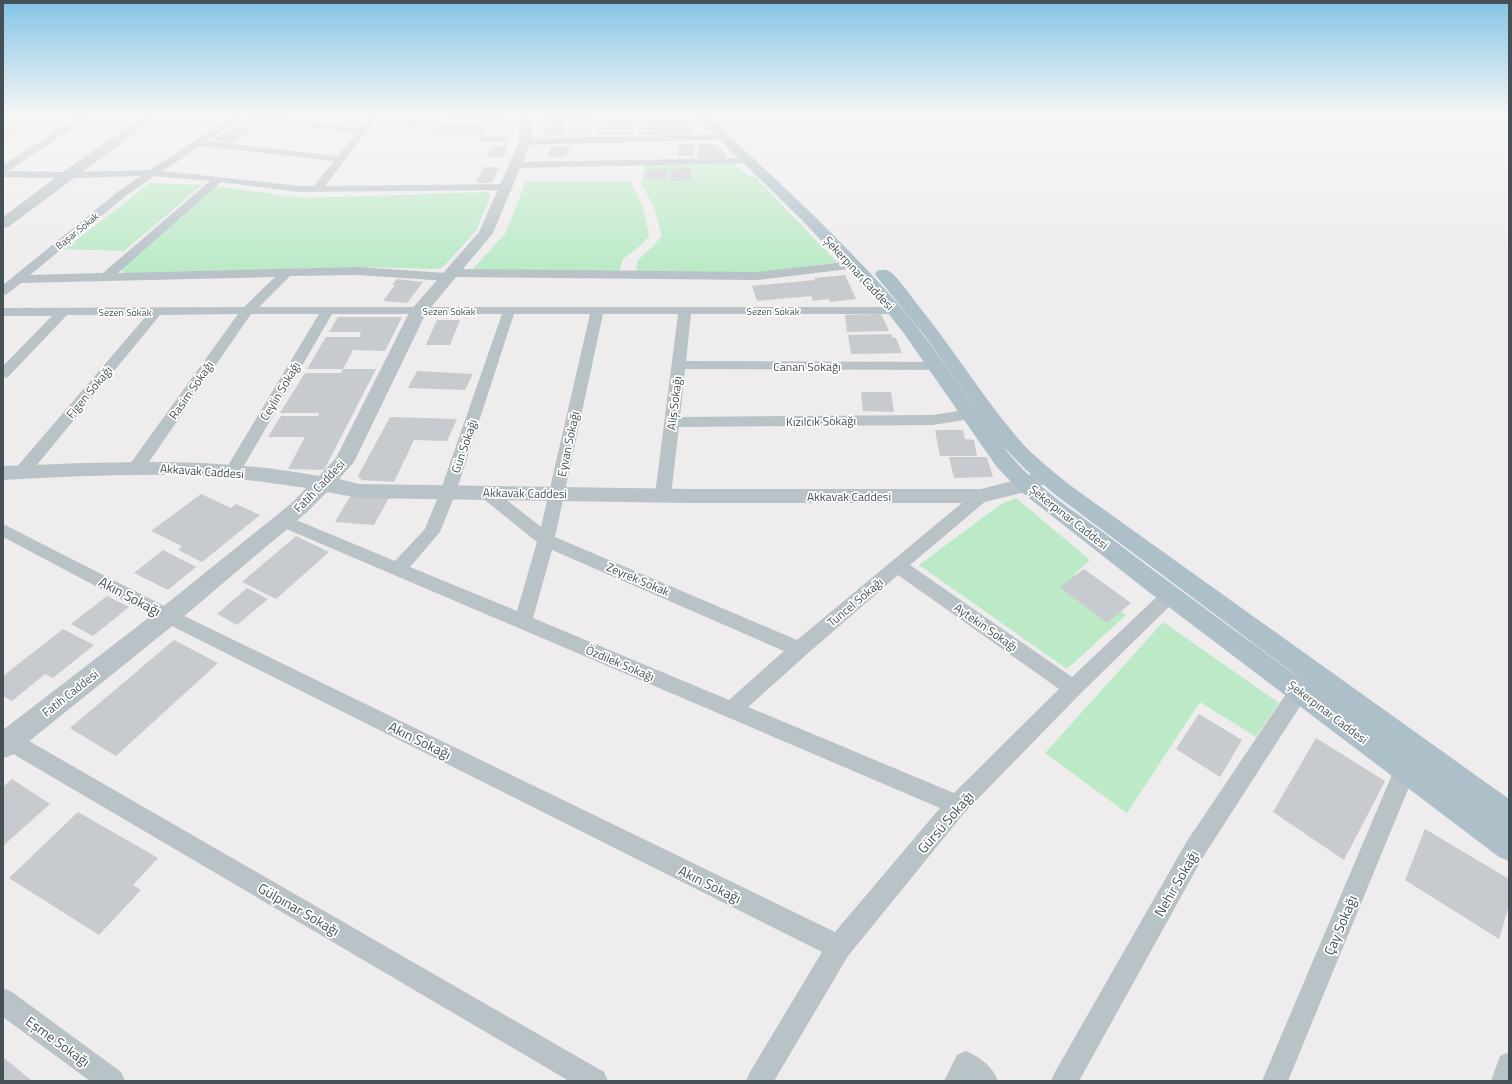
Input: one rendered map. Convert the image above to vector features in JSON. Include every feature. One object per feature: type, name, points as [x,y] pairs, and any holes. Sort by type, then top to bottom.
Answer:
[{"type":"main road","name":"Şekerpınar Caddesi","points":[[753,165],[806,216],[895,311],[1003,461],[1035,480],[1170,595],[1509,847]]},
{"type":"main road","name":"Şekerpınar Caddesi","points":[[767,165],[870,261],[900,292],[1004,435],[1017,450],[1035,480],[1064,491],[1509,816]]},
{"type":"street","points":[[3,224],[83,165]]},
{"type":"street","name":"Başar Sokak","points":[[3,291],[124,192],[166,165]]},
{"type":"street","points":[[317,189],[337,165]]},
{"type":"street","points":[[516,165],[540,165]]},
{"type":"street","name":"Fatih Caddesi","points":[[5,741],[168,616],[283,521],[344,462],[418,311],[486,233],[516,165]]},
{"type":"street","points":[[3,174],[68,175],[153,173],[219,179],[298,189],[506,187]]},
{"type":"street","points":[[106,276],[219,179]]},
{"type":"street","points":[[18,279],[359,272],[449,275],[758,276],[853,265]]},
{"type":"street","name":"Rasim Sokağı","points":[[136,468],[247,311],[286,273]]},
{"type":"street","name":"Sezen Sokak","points":[[3,312],[328,310],[895,311]]},
{"type":"street","name":"Ceylin Sokağı","points":[[232,472],[328,310]]},
{"type":"street","name":"Gün Sokağı","points":[[398,569],[432,532],[448,492],[509,311]]},
{"type":"street","name":"Eyvan Sokağı","points":[[523,622],[557,494],[597,311]]},
{"type":"street","name":"Aliş Sokağı","points":[[663,495],[685,311]]},
{"type":"street","points":[[3,374],[63,312]]},
{"type":"street","name":"Figen Sokağı","points":[[12,473],[156,312]]},
{"type":"street","name":"Canan Sokağı","points":[[678,365],[936,366]]},
{"type":"street","name":"Kızılcık Sokağı","points":[[671,422],[933,420],[970,414]]},
{"type":"street","name":"Akkavak Caddesi","points":[[12,473],[136,468],[232,472],[324,483],[359,491],[663,495],[981,496],[1035,480]]},
{"type":"street","name":"Zeyrek Sokak","points":[[487,493],[546,540],[799,649]]},
{"type":"street","name":"Tuncel Sokağı","points":[[731,710],[799,649],[981,496]]},
{"type":"street","name":"Özdilek Sokağı","points":[[283,521],[957,805]]},
{"type":"street","name":"Akın Sokağı","points":[[3,530],[168,616],[839,947]]},
{"type":"street","name":"Aytekin Sokağı","points":[[898,566],[1073,688]]},
{"type":"street","name":"Gürsü Sokağı","points":[[758,1081],[839,947],[957,805],[1073,688],[1170,595]]},
{"type":"street","name":"Nehir Sokağı","points":[[1064,1081],[1195,849],[1299,691]]},
{"type":"street","name":"Gülpınar Sokağı","points":[[5,741],[595,1081]]},
{"type":"street","name":"Çay Sokağı","points":[[1275,1081],[1405,770]]},
{"type":"street","name":"Eşme Sokağı","points":[[3,1001],[112,1081]]},
{"type":"street","points":[[1504,1081],[1509,1065]]},
{"type":"green space","points":[[645,165],[736,165],[749,177],[754,176],[837,262],[760,273],[636,272],[638,260],[662,236],[653,205],[641,184]]},
{"type":"green space","points":[[526,181],[630,181],[643,207],[649,236],[641,245],[623,259],[619,272],[472,270],[505,234]]},
{"type":"green space","points":[[150,183],[202,185],[124,251],[65,249]]},
{"type":"green space","points":[[214,186],[304,198],[486,192],[491,195],[476,231],[442,268],[364,267],[124,273],[120,268]]},
{"type":"green space","points":[[1016,498],[1090,560],[1074,575],[1126,615],[1067,669],[919,565],[1001,504]]},
{"type":"green space","points":[[1163,622],[1279,703],[1256,737],[1200,702],[1127,813],[1045,753]]},
{"type":"building","points":[[484,167],[499,167],[492,183],[476,183]]},
{"type":"building","points":[[691,168],[691,180],[670,181],[671,169]]},
{"type":"building","points":[[648,169],[669,169],[666,179],[645,179]]},
{"type":"building","points":[[845,275],[856,299],[830,302],[829,299],[813,301],[811,296],[757,301],[752,286],[815,280],[814,278]]},
{"type":"building","points":[[397,279],[423,282],[407,303],[383,301],[395,285],[392,285]]},
{"type":"building","points":[[881,314],[889,331],[847,332],[845,315]]},
{"type":"building","points":[[338,317],[402,317],[385,351],[353,350],[343,369],[307,369],[326,337],[360,337],[361,335],[359,335],[361,332],[329,332]]},
{"type":"building","points":[[437,320],[460,320],[450,345],[426,345]]},
{"type":"building","points":[[891,334],[892,337],[896,338],[902,353],[851,354],[848,335]]},
{"type":"building","points":[[343,369],[376,369],[324,470],[288,469],[305,437],[268,437],[281,416],[318,416],[319,413],[280,413],[305,373],[341,373]]},
{"type":"building","points":[[417,371],[473,374],[465,390],[408,388]]},
{"type":"building","points":[[861,392],[891,392],[894,412],[863,411]]},
{"type":"building","points":[[390,417],[457,419],[447,441],[414,440],[394,482],[362,480],[358,476]]},
{"type":"building","points":[[935,430],[963,430],[965,439],[974,440],[977,456],[940,456]]},
{"type":"building","points":[[949,457],[987,457],[993,477],[954,478]]},
{"type":"building","points":[[201,494],[231,508],[236,504],[260,515],[202,562],[178,550],[182,546],[151,531]]},
{"type":"building","points":[[351,495],[389,498],[374,525],[335,522]]},
{"type":"building","points":[[296,536],[329,552],[276,599],[242,582]]},
{"type":"building","points":[[163,550],[196,567],[168,590],[134,573]]},
{"type":"building","points":[[1084,569],[1131,603],[1107,623],[1060,587]]},
{"type":"building","points":[[247,588],[268,599],[237,625],[217,614]]},
{"type":"building","points":[[107,596],[129,607],[93,636],[71,624]]},
{"type":"building","points":[[63,629],[94,645],[53,678],[45,674],[12,701],[3,696],[3,676]]},
{"type":"building","points":[[174,640],[218,663],[116,756],[70,728]]},
{"type":"building","points":[[1199,714],[1242,740],[1220,777],[1176,749]]},
{"type":"building","points":[[1316,738],[1385,781],[1344,860],[1273,812]]},
{"type":"building","points":[[12,779],[50,804],[3,846],[3,787]]},
{"type":"building","points":[[78,812],[158,858],[133,885],[141,890],[99,935],[9,878]]},
{"type":"building","points":[[1425,829],[1509,879],[1509,905],[1499,939],[1405,880]]},
{"type":"building","points":[[3,1057],[32,1081],[3,1081]]}]
